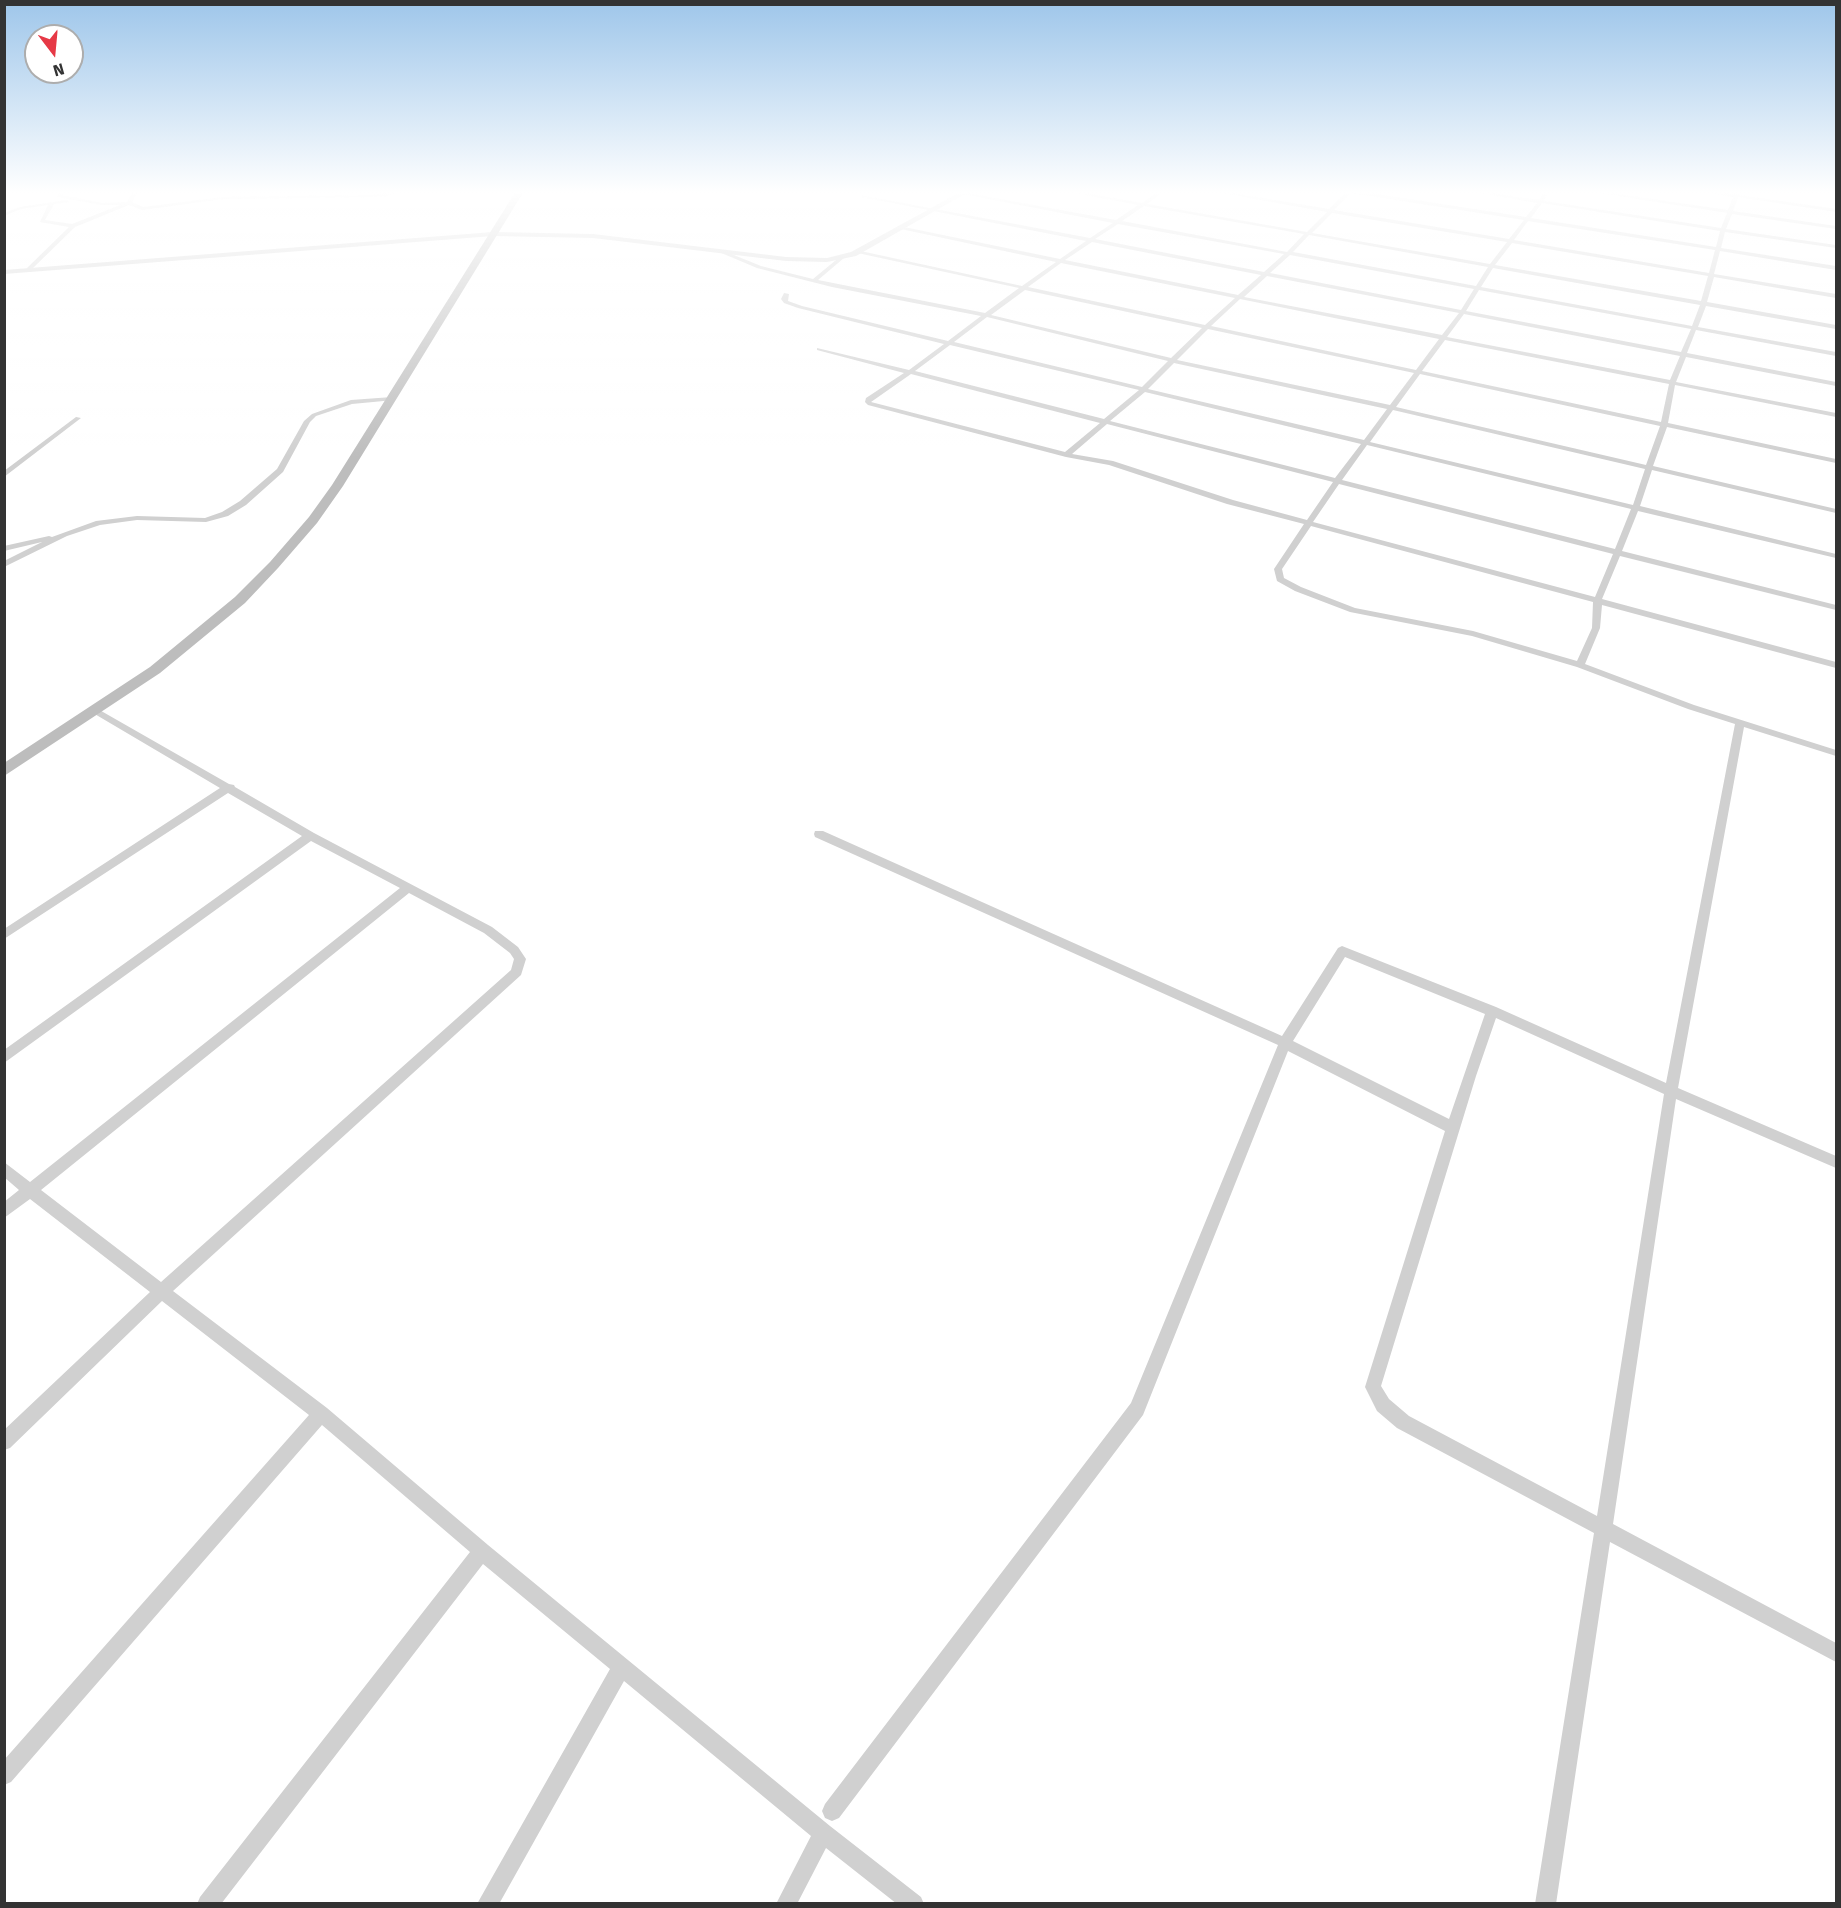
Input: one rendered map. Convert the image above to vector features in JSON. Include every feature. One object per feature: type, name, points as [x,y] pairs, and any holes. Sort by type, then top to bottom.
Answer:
[{"type":"main road","points":[[4,771],[96,711],[194,640],[240,600],[274,566],[304,532],[337,486],[465,280]]},
{"type":"street","points":[[815,280],[986,315],[1173,361],[1393,408],[1836,511]]},
{"type":"street","points":[[991,280],[1836,461]]},
{"type":"street","points":[[1035,280],[910,372],[868,399],[868,402],[1066,455],[1110,463],[1230,502],[1836,665]]},
{"type":"street","points":[[1153,280],[1836,415]]},
{"type":"street","points":[[1066,455],[1107,423],[1207,326],[1259,280]]},
{"type":"street","points":[[1299,280],[1836,384]]},
{"type":"street","points":[[1429,280],[1836,354]]},
{"type":"street","points":[[1483,280],[1393,408],[1337,482],[1278,569],[1280,579],[1298,590],[1353,610],[1473,634],[1580,665],[1691,707],[1836,753]]},
{"type":"street","points":[[1576,280],[1836,327]]},
{"type":"street","points":[[1580,665],[1596,628],[1597,602],[1635,509],[1664,424],[1673,381],[1682,354],[1711,280]]},
{"type":"street","points":[[1743,280],[1836,296]]},
{"type":"street","points":[[786,294],[784,299],[786,302],[949,344],[1836,556]]},
{"type":"street","points":[[819,349],[1836,608]]},
{"type":"street","points":[[4,549],[119,519],[206,520],[225,514],[243,504],[280,470],[307,421],[314,415],[351,402],[392,399]]},
{"type":"street","points":[[4,475],[78,418]]},
{"type":"street","points":[[4,565],[36,551],[64,534]]},
{"type":"street","points":[[4,1442],[161,1292],[517,972],[520,959],[514,950],[488,930],[310,836],[230,787],[96,711]]},
{"type":"street","points":[[1545,1904],[1671,1091],[1740,723]]},
{"type":"street","points":[[4,935],[230,787]]},
{"type":"street","points":[[819,834],[1285,1043],[1453,1128]]},
{"type":"street","points":[[4,1058],[310,836]]},
{"type":"street","points":[[4,1211],[408,887]]},
{"type":"street","points":[[832,1811],[1137,1409],[1285,1043],[1341,951],[1492,1011],[1836,1162]]},
{"type":"street","points":[[1492,1011],[1453,1128],[1373,1387],[1383,1405],[1403,1422],[1836,1653]]},
{"type":"street","points":[[4,1168],[29,1191],[321,1414],[482,1551],[823,1833],[914,1904]]},
{"type":"street","points":[[4,1775],[321,1414]]},
{"type":"street","points":[[207,1904],[482,1551]]},
{"type":"street","points":[[487,1904],[622,1666]]},
{"type":"street","points":[[786,1904],[823,1833]]}]
